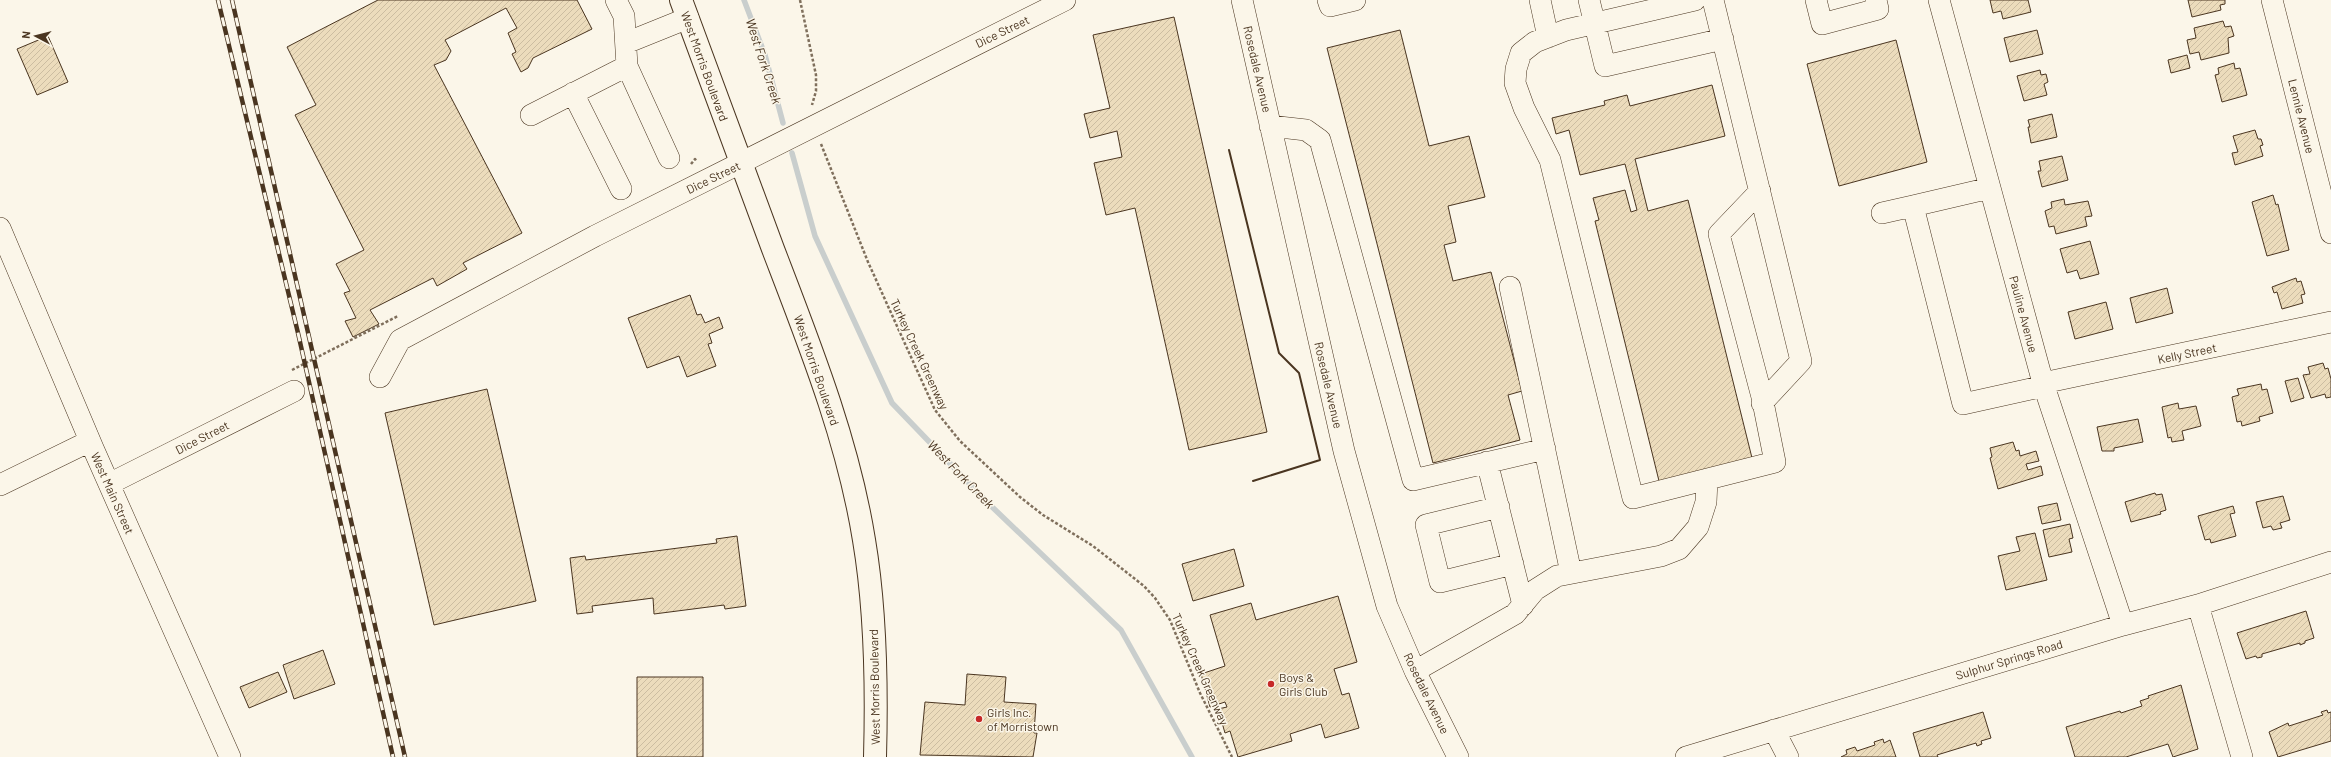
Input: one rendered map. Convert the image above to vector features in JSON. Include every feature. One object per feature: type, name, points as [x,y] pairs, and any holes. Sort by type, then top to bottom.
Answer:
[{"type":"main road","name":"West Morris Boulevard","points":[[684,9],[821,379],[849,471],[867,557],[873,619],[876,676],[875,757]]},
{"type":"street","points":[[616,0],[624,16],[627,66],[669,158]]},
{"type":"street","name":"Dice Street","points":[[380,376],[400,340],[595,236],[1065,0]]},
{"type":"street","name":"Rosedale Avenue","points":[[1242,0],[1344,451],[1387,606],[1415,671],[1458,757]]},
{"type":"street","points":[[1328,0],[1330,6],[1355,0]]},
{"type":"street","points":[[1540,0],[1548,36]]},
{"type":"street","points":[[1589,0],[1605,66],[1723,39]]},
{"type":"street","points":[[1695,0],[1595,23],[1548,36],[1535,42],[1521,53],[1516,69],[1515,83],[1524,108],[1550,160],[1633,498],[1775,462],[1762,403],[1719,234],[1760,192]]},
{"type":"street","points":[[1713,0],[1801,361],[1762,403]]},
{"type":"street","points":[[1816,0],[1822,24],[1878,9],[1876,0]]},
{"type":"street","name":"Pauline Avenue","points":[[1939,0],[2044,385],[2123,625]]},
{"type":"street","name":"Lennie Avenue","points":[[2272,0],[2331,233]]},
{"type":"street","points":[[626,43],[684,9]]},
{"type":"street","points":[[531,115],[627,66]]},
{"type":"street","points":[[573,93],[621,189]]},
{"type":"street","points":[[1270,126],[1306,130],[1320,140],[1413,480],[1545,449]]},
{"type":"street","points":[[1882,213],[1990,188]]},
{"type":"street","name":"Kelly Street","points":[[1913,206],[1963,404],[2331,322]]},
{"type":"street","name":"West Main Street","points":[[0,228],[90,441],[230,757]]},
{"type":"street","points":[[1510,287],[1571,573]]},
{"type":"street","name":"Dice Street","points":[[109,484],[294,391]]},
{"type":"street","points":[[0,485],[90,441]]},
{"type":"street","points":[[1487,462],[1523,605]]},
{"type":"street","points":[[1415,671],[1515,614],[1535,590],[1557,576],[1661,556],[1679,549],[1698,527],[1706,502],[1707,479]]},
{"type":"street","points":[[1499,507],[1426,525],[1440,582],[1513,564]]},
{"type":"street","name":"Sulphur Springs Road","points":[[1686,757],[2123,625],[2198,605],[2331,562]]},
{"type":"street","points":[[2198,605],[2242,757]]},
{"type":"street","points":[[1774,730],[1788,757]]},
{"type":"path","name":"Turkey Creek Greenway","points":[[800,0],[816,74],[816,91],[811,116],[868,262],[934,410],[960,441],[1020,497],[1092,546],[1144,586],[1155,598],[1170,620],[1200,692],[1232,757]]},
{"type":"building","points":[[378,0],[577,0],[592,29],[533,58],[528,68],[521,72],[512,54],[516,52],[508,33],[517,28],[506,8],[445,40],[451,51],[446,60],[434,65],[522,233],[463,263],[467,269],[437,286],[433,278],[370,310],[379,324],[353,337],[345,321],[356,318],[344,293],[350,291],[336,264],[364,250],[295,115],[316,105],[287,47]]},
{"type":"building","points":[[1990,0],[2028,0],[2031,12],[2003,19],[2001,11],[1993,13]]},
{"type":"building","points":[[2188,0],[2225,0],[2225,4],[2220,5],[2221,10],[2192,17]]},
{"type":"building","points":[[1174,17],[1267,432],[1189,450],[1135,208],[1106,215],[1094,163],[1122,157],[1117,131],[1090,138],[1084,114],[1110,108],[1093,35]]},
{"type":"building","points":[[2223,21],[2225,27],[2231,26],[2234,36],[2228,38],[2229,53],[2201,60],[2199,52],[2190,54],[2187,40],[2196,38],[2194,28]]},
{"type":"building","points":[[1400,30],[1429,146],[1469,136],[1485,197],[1448,206],[1456,242],[1444,245],[1453,281],[1491,272],[1522,391],[1508,395],[1520,440],[1433,463],[1327,48]]},
{"type":"building","points":[[2037,30],[2043,54],[2010,62],[2004,38]]},
{"type":"building","points":[[48,36],[68,82],[37,95],[17,49]]},
{"type":"building","points":[[1896,40],[1927,162],[1839,186],[1807,64]]},
{"type":"building","points":[[2187,55],[2190,68],[2171,73],[2168,60]]},
{"type":"building","points":[[2234,63],[2235,69],[2240,68],[2247,95],[2222,102],[2215,75],[2219,74],[2218,68]]},
{"type":"building","points":[[2040,70],[2041,75],[2046,74],[2048,82],[2044,84],[2047,95],[2024,101],[2017,76]]},
{"type":"building","points":[[1712,85],[1725,136],[1635,159],[1648,211],[1688,200],[1752,458],[1659,481],[1595,221],[1599,220],[1593,198],[1625,190],[1631,212],[1637,210],[1625,164],[1580,175],[1569,130],[1556,134],[1552,118],[1605,105],[1604,101],[1627,95],[1630,106]]},
{"type":"building","points":[[2052,114],[2057,137],[2031,143],[2028,120]]},
{"type":"building","points":[[2255,130],[2258,139],[2261,139],[2263,145],[2260,146],[2263,156],[2235,165],[2232,153],[2238,152],[2233,136]]},
{"type":"building","points":[[2062,156],[2068,180],[2042,187],[2038,171],[2041,171],[2039,161]]},
{"type":"building","points":[[2273,195],[2276,205],[2278,204],[2289,250],[2267,256],[2252,202]]},
{"type":"building","points":[[2064,199],[2065,205],[2088,201],[2092,216],[2085,217],[2087,226],[2056,234],[2054,226],[2049,227],[2045,211],[2052,208],[2051,202]]},
{"type":"building","points":[[2090,241],[2099,274],[2080,279],[2077,270],[2067,273],[2060,249]]},
{"type":"building","points":[[2296,278],[2297,282],[2301,281],[2305,294],[2301,295],[2303,303],[2282,309],[2277,292],[2274,293],[2272,287]]},
{"type":"building","points":[[2167,288],[2173,313],[2136,323],[2130,298]]},
{"type":"building","points":[[690,295],[697,315],[701,314],[705,323],[719,317],[723,328],[709,334],[712,343],[708,344],[716,366],[687,377],[679,356],[647,368],[628,318]]},
{"type":"building","points":[[2106,302],[2113,329],[2075,339],[2068,312]]},
{"type":"building","points":[[2323,363],[2325,369],[2328,368],[2331,379],[2331,397],[2326,398],[2325,394],[2311,398],[2303,375],[2310,374],[2308,367]]},
{"type":"building","points":[[2298,378],[2304,398],[2291,402],[2285,381]]},
{"type":"building","points":[[2261,384],[2262,390],[2267,389],[2273,413],[2259,417],[2260,421],[2242,426],[2241,421],[2237,422],[2232,397],[2239,395],[2237,389]]},
{"type":"building","points":[[487,389],[536,601],[434,625],[385,413]]},
{"type":"building","points":[[2178,403],[2179,409],[2196,406],[2201,426],[2182,431],[2184,440],[2172,442],[2171,437],[2168,438],[2162,407]]},
{"type":"building","points":[[2138,419],[2143,442],[2114,448],[2114,451],[2102,451],[2097,427]]},
{"type":"building","points":[[2013,442],[2016,451],[2019,450],[2020,456],[2036,451],[2039,461],[2026,464],[2028,470],[2041,466],[2043,475],[1998,489],[1990,458],[1992,457],[1990,448]]},
{"type":"building","points":[[2155,493],[2156,495],[2162,494],[2166,510],[2160,512],[2161,514],[2131,522],[2125,502]]},
{"type":"building","points":[[2283,496],[2290,520],[2280,523],[2282,528],[2273,530],[2271,526],[2263,528],[2256,502]]},
{"type":"building","points":[[2057,503],[2061,520],[2042,524],[2038,507]]},
{"type":"building","points":[[2233,506],[2235,513],[2230,514],[2236,536],[2211,543],[2210,539],[2205,540],[2198,516]]},
{"type":"building","points":[[2070,524],[2073,538],[2069,539],[2072,552],[2049,557],[2043,530]]},
{"type":"building","points":[[2035,533],[2047,580],[2006,590],[1998,556],[2020,551],[2016,537]]},
{"type":"building","points":[[737,536],[746,606],[725,609],[724,605],[654,614],[653,598],[592,606],[593,612],[577,614],[570,558],[585,556],[586,560],[717,543],[716,539]]},
{"type":"building","points":[[1234,549],[1244,586],[1193,601],[1182,564]]},
{"type":"building","name":"Boys & Girls Club","points":[[1338,596],[1357,662],[1334,669],[1342,695],[1349,693],[1359,728],[1325,738],[1321,724],[1290,734],[1292,741],[1238,757],[1230,731],[1225,733],[1218,709],[1227,707],[1225,702],[1210,707],[1201,674],[1225,666],[1210,615],[1251,603],[1256,620]]},
{"type":"building","points":[[2306,611],[2314,638],[2305,641],[2305,643],[2300,645],[2300,643],[2262,654],[2262,657],[2257,658],[2256,656],[2246,659],[2237,633]]},
{"type":"building","points":[[323,650],[335,684],[294,699],[283,665]]},
{"type":"building","points":[[278,672],[287,692],[249,708],[240,687]]},
{"type":"building","name":"Girls Inc. of Morristown","points":[[967,674],[1006,677],[1004,702],[1036,704],[1034,733],[1037,733],[1033,757],[920,755],[925,702],[965,705]]},
{"type":"building","points":[[637,677],[703,677],[703,757],[637,757]]},
{"type":"building","points":[[2181,685],[2198,749],[2173,757],[2168,744],[2126,757],[2075,757],[2066,727],[2142,706],[2140,701],[2149,698],[2148,696]]},
{"type":"building","points":[[2327,710],[2328,713],[2331,712],[2331,741],[2278,757],[2269,732],[2288,723],[2289,726],[2323,715],[2321,712]]},
{"type":"building","points":[[1983,712],[1991,738],[1981,741],[1982,744],[1977,746],[1976,743],[1937,755],[1938,757],[1920,757],[1913,733]]},
{"type":"building","points":[[1883,739],[1884,743],[1890,740],[1896,757],[1841,757],[1847,754],[1846,750],[1855,747],[1857,751],[1875,745],[1874,742]]},
{"type":"waterway","name":"West Fork Creek","points":[[744,0],[765,55],[783,123]]},
{"type":"waterway","name":"West Fork Creek","points":[[792,153],[815,236],[892,403],[989,504],[1121,630],[1192,757]]},
{"type":"railway","points":[[218,0],[298,333],[393,757]]},
{"type":"railway","points":[[232,0],[405,757]]},
{"type":"wall","points":[[1229,150],[1279,353],[1299,373],[1320,460],[1253,481]]},
{"type":"place","name":"Boys & Girls Club","points":[[1271,684]]},
{"type":"place","name":"Girls Inc. of Morristown","points":[[979,719]]}]
